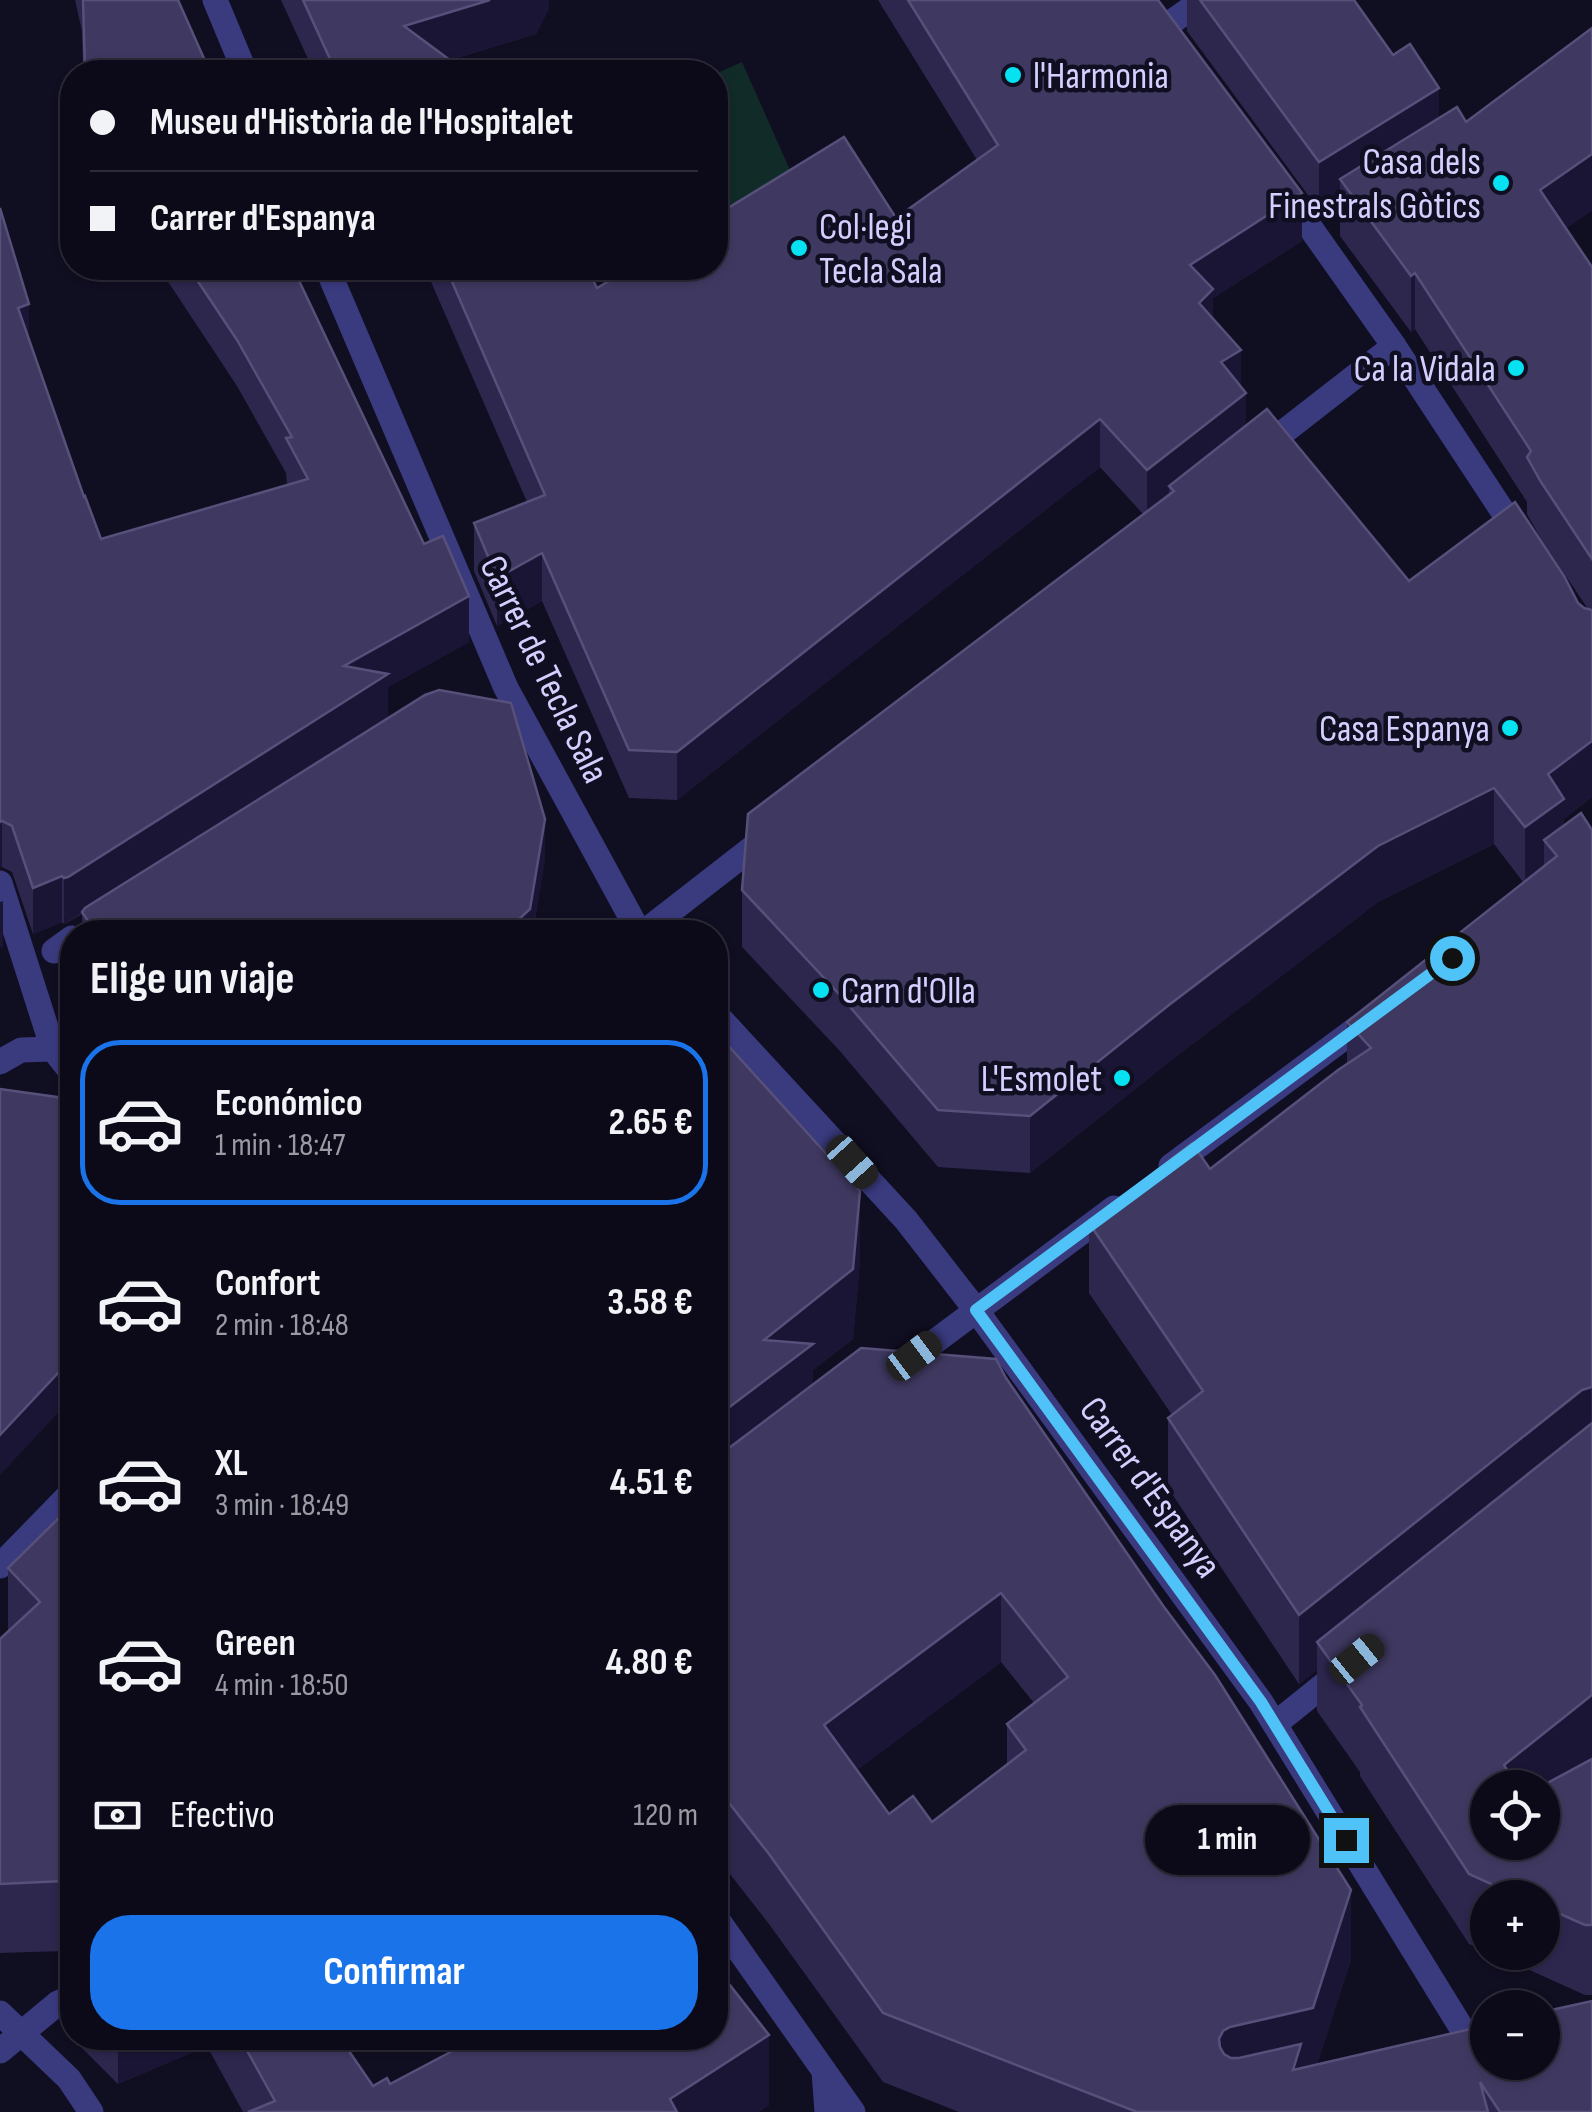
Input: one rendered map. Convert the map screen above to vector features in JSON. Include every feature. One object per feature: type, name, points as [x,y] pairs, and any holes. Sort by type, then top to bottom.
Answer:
[{"type":"street","points":[[215,0],[240,60]]},
{"type":"street","points":[[1164,28],[1202,0]]},
{"type":"street","points":[[1269,169],[1324,227],[1394,346],[1534,559]]},
{"type":"street","name":"Carrer de Tecla Sala","points":[[332,280],[499,691],[635,920]]},
{"type":"street","points":[[1238,469],[1394,346]]},
{"type":"street","points":[[658,920],[783,823]]},
{"type":"street","points":[[0,883],[53,1050],[60,1058]]},
{"type":"street","points":[[882,1381],[1388,1005]]},
{"type":"street","name":"Carrer d'Espanya","points":[[728,1027],[906,1220],[976,1310],[1275,1724],[1470,2043]]},
{"type":"street","points":[[0,1062],[21,1050],[53,1050]]},
{"type":"street","points":[[0,1566],[60,1504]]},
{"type":"street","points":[[1275,1724],[1360,1656]]},
{"type":"street","points":[[728,1934],[852,2112]]},
{"type":"street","points":[[0,2051],[60,2002]]},
{"type":"street","points":[[0,2013],[69,2079],[92,2112]]},
{"type":"street","points":[[824,2071],[828,2112]]},
{"type":"green space","points":[[742,62],[802,197],[728,231],[728,68]]},
{"type":"building","points":[[83,0],[178,0],[205,60],[85,60]]},
{"type":"building","points":[[303,0],[490,0],[404,26],[450,60],[330,60]]},
{"type":"building","points":[[908,0],[1158,0],[1302,193],[1190,265],[1213,289],[1199,303],[1241,350],[1221,362],[1246,393],[1147,470],[1100,419],[677,752],[629,750],[542,553],[497,578],[474,523],[545,495],[451,280],[593,280],[597,288],[611,280],[728,280],[728,208],[844,137],[896,218],[998,145]]},
{"type":"building","points":[[1200,0],[1354,0],[1393,55],[1410,44],[1439,88],[1319,162]]},
{"type":"building","points":[[1592,28],[1592,154],[1540,190],[1592,267],[1592,559],[1541,482],[1527,457],[1531,451],[1415,273],[1411,276],[1340,179],[1457,107],[1466,122]]},
{"type":"building","points":[[0,208],[29,304],[18,308],[101,539],[308,479],[286,438],[292,437],[237,340],[197,280],[299,280],[424,544],[443,536],[469,596],[344,666],[388,674],[68,877],[33,888],[12,826],[0,822]]},
{"type":"building","points":[[1267,409],[1409,581],[1515,502],[1578,603],[1592,610],[1592,741],[1548,774],[1564,799],[1525,827],[1494,788],[1378,846],[1030,1116],[938,1110],[839,994],[742,890],[748,814],[1174,491],[1169,486]]},
{"type":"building","points":[[439,690],[511,703],[545,819],[530,909],[518,920],[87,920],[82,912],[85,908],[425,695]]},
{"type":"building","points":[[1581,813],[1592,830],[1592,1387],[1582,1390],[1299,1615],[1168,1418],[1203,1391],[1089,1223],[1192,1143],[1210,1169],[1371,1048],[1347,1022],[1557,856],[1544,840]]},
{"type":"building","points":[[728,1045],[860,1191],[853,1269],[764,1340],[813,1344],[728,1408]]},
{"type":"building","points":[[0,1089],[60,1098],[60,1371],[0,1435]]},
{"type":"building","points":[[861,1348],[996,1359],[1164,1607],[1215,1675],[1351,1890],[1313,2008],[1230,2027],[1219,2039],[1224,2054],[1239,2058],[1301,2044],[1293,2070],[1470,2029],[1470,2080],[1560,2080],[1560,2008],[1592,2001],[1592,2112],[1500,2112],[1480,2082],[1488,2112],[1137,2112],[883,2013],[728,1802],[728,1449]],"holes":[[[1001,1593],[1068,1677],[1007,1724],[1026,1750],[932,1822],[913,1796],[889,1814],[824,1725]]]},
{"type":"building","points":[[1592,1423],[1592,1695],[1504,1765],[1507,1770],[1470,1770],[1470,1860],[1560,1860],[1560,1776],[1592,1759],[1592,1925],[1560,1914],[1560,1880],[1482,1880],[1469,1874],[1362,1705],[1317,1642]]},
{"type":"building","points":[[60,1517],[60,1881],[0,1884],[0,1639],[40,1602],[8,1568]]},
{"type":"building","points":[[728,1983],[769,2035],[670,2099],[677,2112],[248,2112],[275,2101],[247,2050],[348,2050],[373,2086],[387,2078],[390,2084],[454,2050],[728,2050]]},
{"type":"place","name":"l'Harmonia","points":[[1013,75]]},
{"type":"place","name":"Casa dels Finestrals Gòtics","points":[[1501,183]]},
{"type":"place","name":"Col·legi Tecla Sala","points":[[799,248]]},
{"type":"place","name":"Ca la Vidala","points":[[1516,368]]},
{"type":"place","name":"Casa Espanya","points":[[1510,728]]},
{"type":"place","name":"Carn d'Olla","points":[[821,990]]},
{"type":"place","name":"L'Esmolet","points":[[1122,1078]]},
{"type":"route","points":[[1346,1840],[1261,1702],[976,1310],[1452,958]]}]
